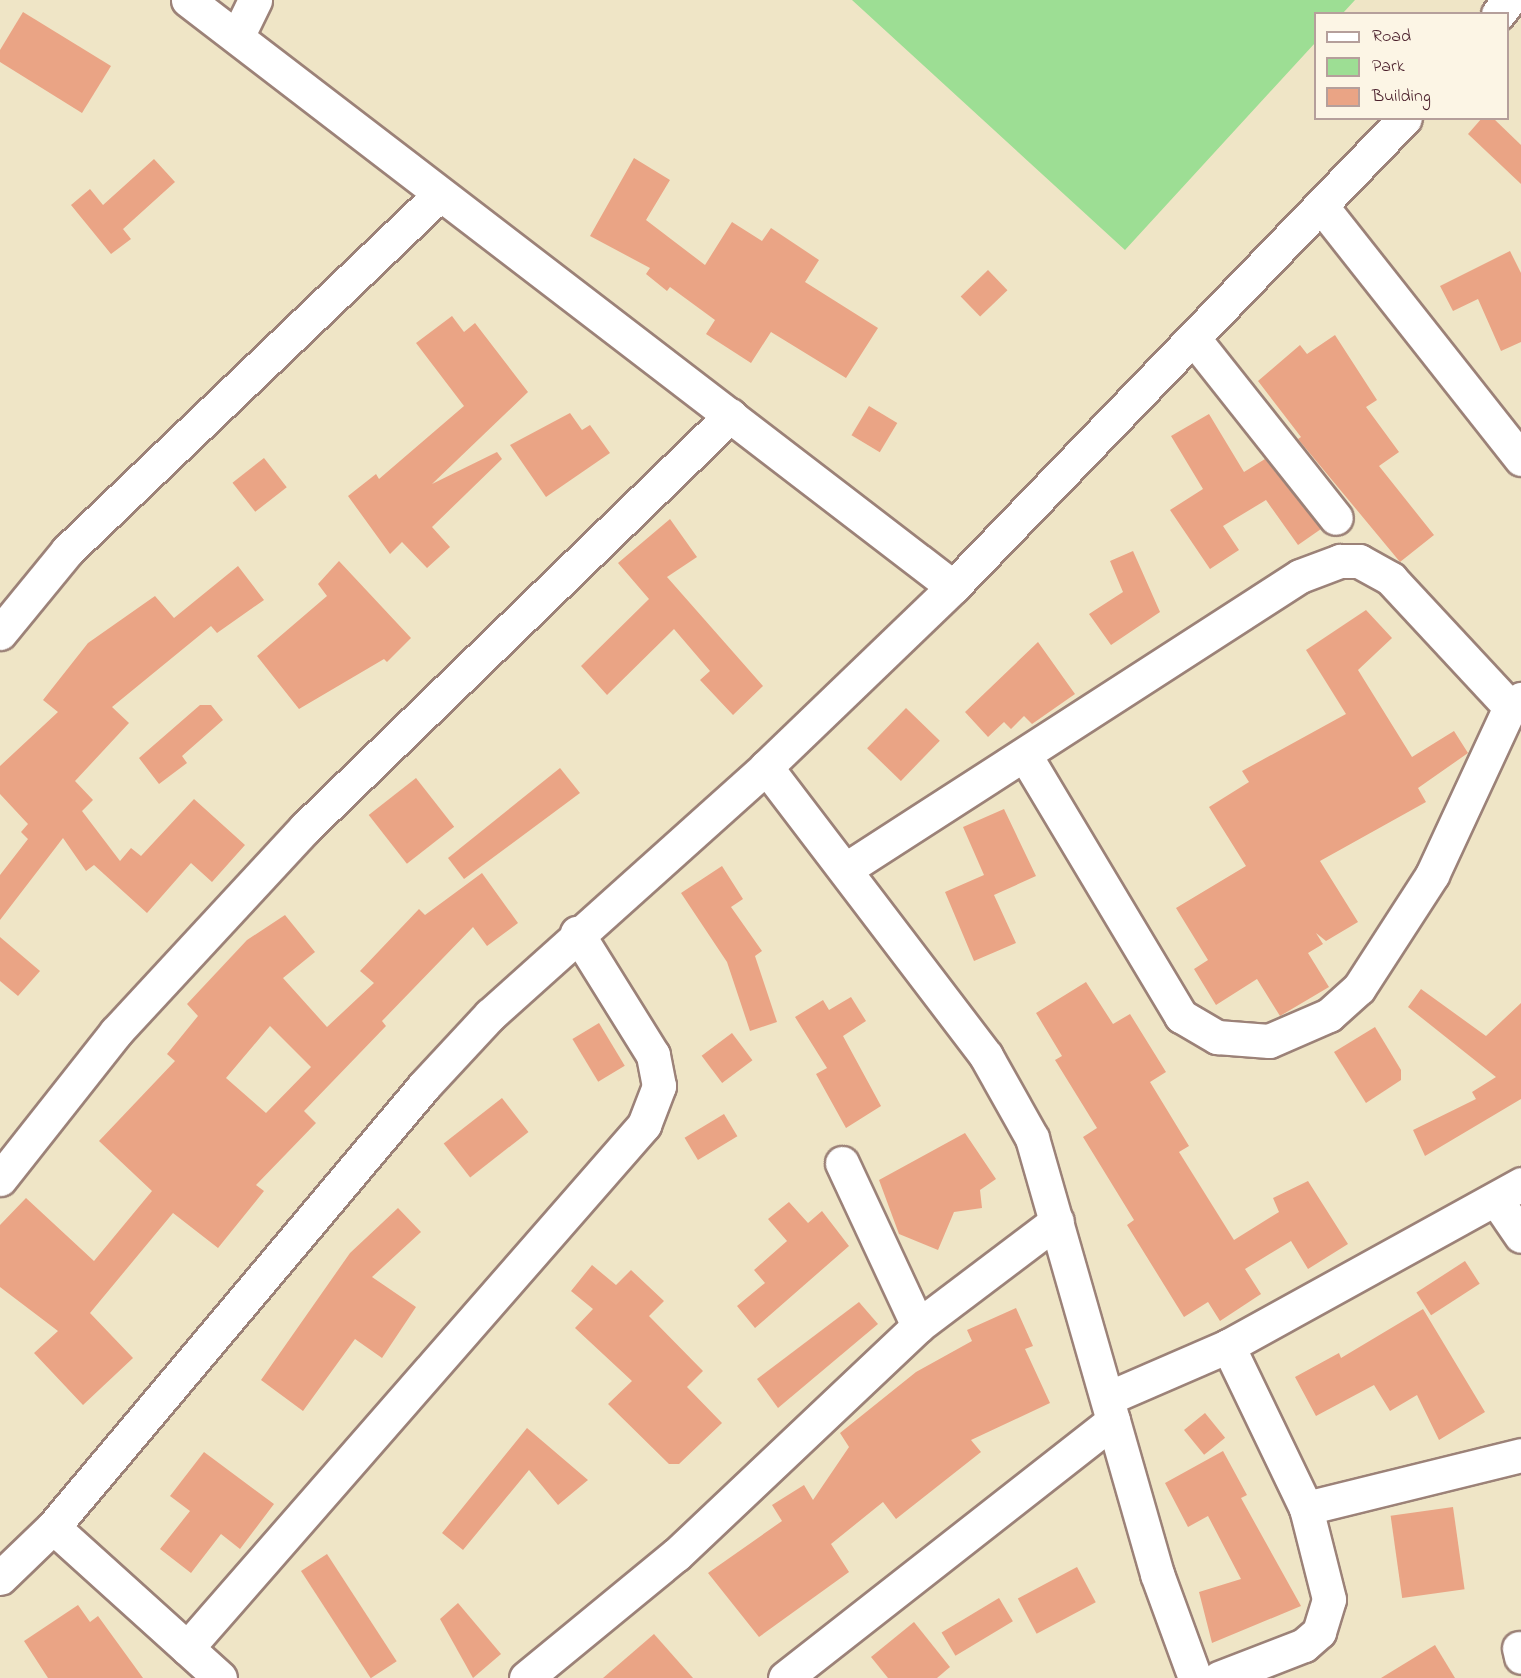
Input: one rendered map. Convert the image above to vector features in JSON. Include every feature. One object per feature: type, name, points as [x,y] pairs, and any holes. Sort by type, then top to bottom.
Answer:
[{"type":"street","points":[[188,0],[238,35],[438,197],[731,415],[953,587]]},
{"type":"street","points":[[238,35],[255,0]]},
{"type":"street","points":[[1500,12],[1509,0]]},
{"type":"street","points":[[0,1578],[52,1527],[424,1086],[577,933],[766,767],[953,587],[1322,207],[1403,120]]},
{"type":"street","points":[[0,633],[118,501],[438,197]]},
{"type":"street","points":[[1322,207],[1521,459]]},
{"type":"street","points":[[1194,339],[1336,518]]},
{"type":"street","points":[[0,1179],[116,1032],[305,828],[731,415]]},
{"type":"street","points":[[846,869],[1026,757],[1300,576],[1352,559],[1391,579],[1516,703],[1432,875],[1359,988],[1329,1015],[1269,1041],[1217,1037],[1181,1016],[1164,996],[1026,757]]},
{"type":"street","points":[[766,767],[846,869],[1012,1097],[1032,1138],[1157,1574],[1195,1678]]},
{"type":"street","points":[[187,1648],[644,1125],[659,1086],[653,1055],[577,933]]},
{"type":"street","points":[[842,1163],[918,1326]]},
{"type":"street","points":[[785,1678],[1111,1410],[1509,1193],[1521,1236]]},
{"type":"street","points":[[526,1678],[676,1555],[918,1326],[1057,1221]]},
{"type":"street","points":[[1219,1678],[1304,1645],[1322,1626],[1329,1594],[1306,1508],[1228,1346]]},
{"type":"street","points":[[1306,1508],[1521,1455]]},
{"type":"street","points":[[52,1527],[220,1678]]},
{"type":"green space","points":[[852,0],[1355,0],[1344,12],[1314,12],[1314,44],[1125,250]]},
{"type":"building","points":[[23,12],[111,66],[82,113],[0,62],[0,50]]},
{"type":"building","points":[[1480,120],[1495,120],[1521,145],[1521,184],[1468,134]]},
{"type":"building","points":[[634,158],[670,180],[646,220],[705,265],[732,222],[762,241],[771,228],[819,260],[805,282],[878,328],[846,378],[771,332],[751,363],[706,334],[715,320],[670,287],[667,291],[646,274],[650,268],[590,236]]},
{"type":"building","points":[[154,159],[175,182],[123,229],[131,239],[111,254],[71,205],[90,189],[103,205]]},
{"type":"building","points":[[1510,251],[1521,273],[1521,342],[1501,351],[1478,299],[1453,311],[1440,286]]},
{"type":"building","points":[[988,270],[1007,290],[980,317],[961,296]]},
{"type":"building","points":[[452,316],[464,332],[475,323],[528,392],[432,484],[497,452],[502,459],[432,527],[450,547],[427,568],[402,542],[390,554],[348,496],[376,474],[379,479],[464,406],[416,343]]},
{"type":"building","points":[[1335,335],[1377,400],[1366,407],[1399,452],[1379,466],[1434,535],[1400,562],[1298,439],[1301,437],[1258,381],[1300,345],[1307,354]]},
{"type":"building","points":[[869,406],[897,423],[880,452],[851,435]]},
{"type":"building","points":[[570,413],[582,430],[590,425],[610,453],[546,497],[510,445]]},
{"type":"building","points":[[1209,414],[1244,472],[1265,459],[1321,529],[1298,545],[1266,500],[1223,526],[1239,550],[1210,569],[1170,510],[1203,489],[1171,436]]},
{"type":"building","points":[[264,458],[287,487],[255,512],[232,483]]},
{"type":"building","points":[[670,519],[697,557],[667,577],[763,686],[733,715],[700,680],[710,671],[674,629],[607,695],[581,666],[649,599],[618,563]]},
{"type":"building","points":[[1133,551],[1160,612],[1111,645],[1089,614],[1123,592],[1110,561]]},
{"type":"building","points":[[339,561],[411,638],[387,662],[384,659],[299,709],[257,656],[327,596],[318,584]]},
{"type":"building","points":[[238,566],[264,600],[217,633],[211,626],[112,707],[129,723],[75,781],[93,800],[82,811],[120,861],[131,848],[141,856],[194,799],[245,845],[212,882],[191,863],[147,913],[94,865],[86,871],[63,838],[0,920],[0,875],[28,839],[21,832],[28,824],[0,794],[0,766],[58,712],[43,700],[88,643],[155,596],[174,618]]},
{"type":"building","points":[[1366,610],[1392,638],[1358,670],[1412,757],[1454,731],[1468,753],[1418,788],[1426,802],[1320,861],[1358,922],[1326,941],[1316,933],[1323,944],[1308,953],[1329,987],[1280,1016],[1257,979],[1216,1005],[1194,969],[1208,960],[1176,908],[1246,866],[1209,807],[1249,782],[1242,771],[1346,714],[1306,650]]},
{"type":"building","points":[[1038,642],[1075,694],[1032,724],[1024,716],[1011,729],[1004,722],[988,737],[965,712]]},
{"type":"building","points":[[200,705],[211,705],[223,720],[182,756],[187,763],[159,784],[139,758]]},
{"type":"building","points":[[906,708],[940,741],[901,781],[867,748]]},
{"type":"building","points":[[560,768],[580,793],[464,879],[448,858]]},
{"type":"building","points":[[416,778],[454,827],[407,864],[369,815]]},
{"type":"building","points":[[1004,809],[1036,876],[994,895],[1016,943],[974,961],[945,892],[984,875],[963,827]]},
{"type":"building","points":[[722,866],[743,899],[731,907],[762,951],[755,956],[777,1022],[750,1031],[727,962],[681,893]]},
{"type":"building","points":[[482,873],[518,923],[487,946],[473,927],[382,1021],[386,1026],[304,1111],[316,1123],[256,1185],[264,1191],[218,1248],[173,1213],[90,1313],[133,1358],[83,1405],[34,1353],[58,1331],[0,1287],[0,1225],[26,1198],[94,1261],[152,1191],[99,1141],[175,1061],[167,1054],[198,1016],[187,1004],[247,940],[285,915],[315,952],[283,978],[327,1027],[374,983],[360,971],[419,909],[425,915]],"holes":[[[270,1026],[311,1067],[266,1113],[226,1078]]]},
{"type":"building","points":[[0,937],[40,971],[18,996],[0,981]]},
{"type":"building","points":[[1086,982],[1113,1024],[1130,1014],[1166,1072],[1150,1082],[1189,1146],[1179,1152],[1234,1240],[1279,1212],[1273,1198],[1308,1181],[1348,1244],[1308,1269],[1291,1241],[1245,1269],[1261,1294],[1220,1321],[1208,1302],[1184,1317],[1127,1225],[1134,1220],[1083,1137],[1097,1128],[1055,1060],[1062,1056],[1036,1013]]},
{"type":"building","points":[[1421,989],[1486,1036],[1521,1003],[1521,1099],[1425,1156],[1413,1130],[1476,1099],[1472,1092],[1496,1077],[1408,1007]]},
{"type":"building","points":[[851,997],[866,1021],[843,1036],[881,1106],[846,1128],[816,1074],[827,1068],[795,1017],[823,1000],[829,1010]]},
{"type":"building","points":[[599,1023],[625,1066],[598,1082],[572,1039]]},
{"type":"building","points":[[1375,1027],[1401,1070],[1401,1080],[1366,1103],[1334,1052]]},
{"type":"building","points":[[732,1033],[752,1060],[722,1083],[702,1056]]},
{"type":"building","points":[[502,1098],[528,1132],[470,1177],[444,1144]]},
{"type":"building","points":[[724,1114],[737,1136],[698,1160],[685,1138]]},
{"type":"building","points":[[965,1133],[996,1179],[980,1190],[982,1208],[954,1212],[938,1250],[899,1234],[879,1180]]},
{"type":"building","points":[[789,1202],[808,1223],[822,1211],[849,1246],[755,1328],[737,1306],[765,1283],[754,1270],[787,1241],[768,1219]]},
{"type":"building","points":[[398,1208],[421,1232],[372,1277],[416,1307],[382,1358],[355,1339],[303,1411],[261,1380],[350,1253]]},
{"type":"building","points":[[1465,1261],[1480,1284],[1431,1315],[1416,1293]]},
{"type":"building","points":[[592,1265],[616,1285],[631,1270],[664,1301],[649,1316],[703,1371],[687,1387],[722,1423],[679,1464],[669,1464],[608,1404],[632,1381],[575,1328],[593,1309],[571,1291]]},
{"type":"building","points":[[859,1302],[878,1324],[778,1408],[757,1379]]},
{"type":"building","points":[[1016,1308],[1033,1346],[1025,1349],[1050,1403],[971,1440],[981,1452],[896,1519],[883,1502],[831,1544],[849,1572],[759,1637],[708,1573],[782,1521],[772,1505],[804,1485],[813,1500],[849,1447],[840,1433],[916,1372],[972,1341],[967,1330]]},
{"type":"building","points":[[1423,1309],[1485,1412],[1439,1440],[1417,1395],[1390,1411],[1374,1385],[1316,1416],[1295,1377],[1339,1353],[1341,1358]]},
{"type":"building","points":[[1205,1413],[1225,1438],[1204,1455],[1184,1430]]},
{"type":"building","points":[[527,1428],[588,1480],[558,1505],[529,1470],[463,1550],[442,1533]]},
{"type":"building","points":[[1223,1451],[1247,1495],[1241,1498],[1301,1606],[1212,1643],[1199,1592],[1241,1579],[1208,1516],[1188,1527],[1165,1483]]},
{"type":"building","points":[[204,1452],[274,1504],[240,1549],[221,1534],[191,1573],[160,1549],[190,1511],[170,1496]]},
{"type":"building","points":[[1453,1507],[1465,1589],[1402,1598],[1391,1516]]},
{"type":"building","points":[[327,1554],[397,1661],[371,1678],[301,1571]]},
{"type":"building","points":[[1077,1567],[1096,1602],[1037,1634],[1018,1598]]},
{"type":"building","points":[[999,1598],[1013,1621],[955,1656],[942,1633]]},
{"type":"building","points":[[458,1603],[501,1654],[473,1678],[440,1619]]},
{"type":"building","points":[[78,1605],[90,1622],[98,1616],[143,1678],[48,1678],[24,1641]]},
{"type":"building","points":[[914,1622],[950,1667],[937,1678],[888,1678],[871,1657]]},
{"type":"building","points":[[654,1634],[693,1678],[603,1678]]},
{"type":"building","points":[[1435,1645],[1455,1678],[1381,1678]]}]
